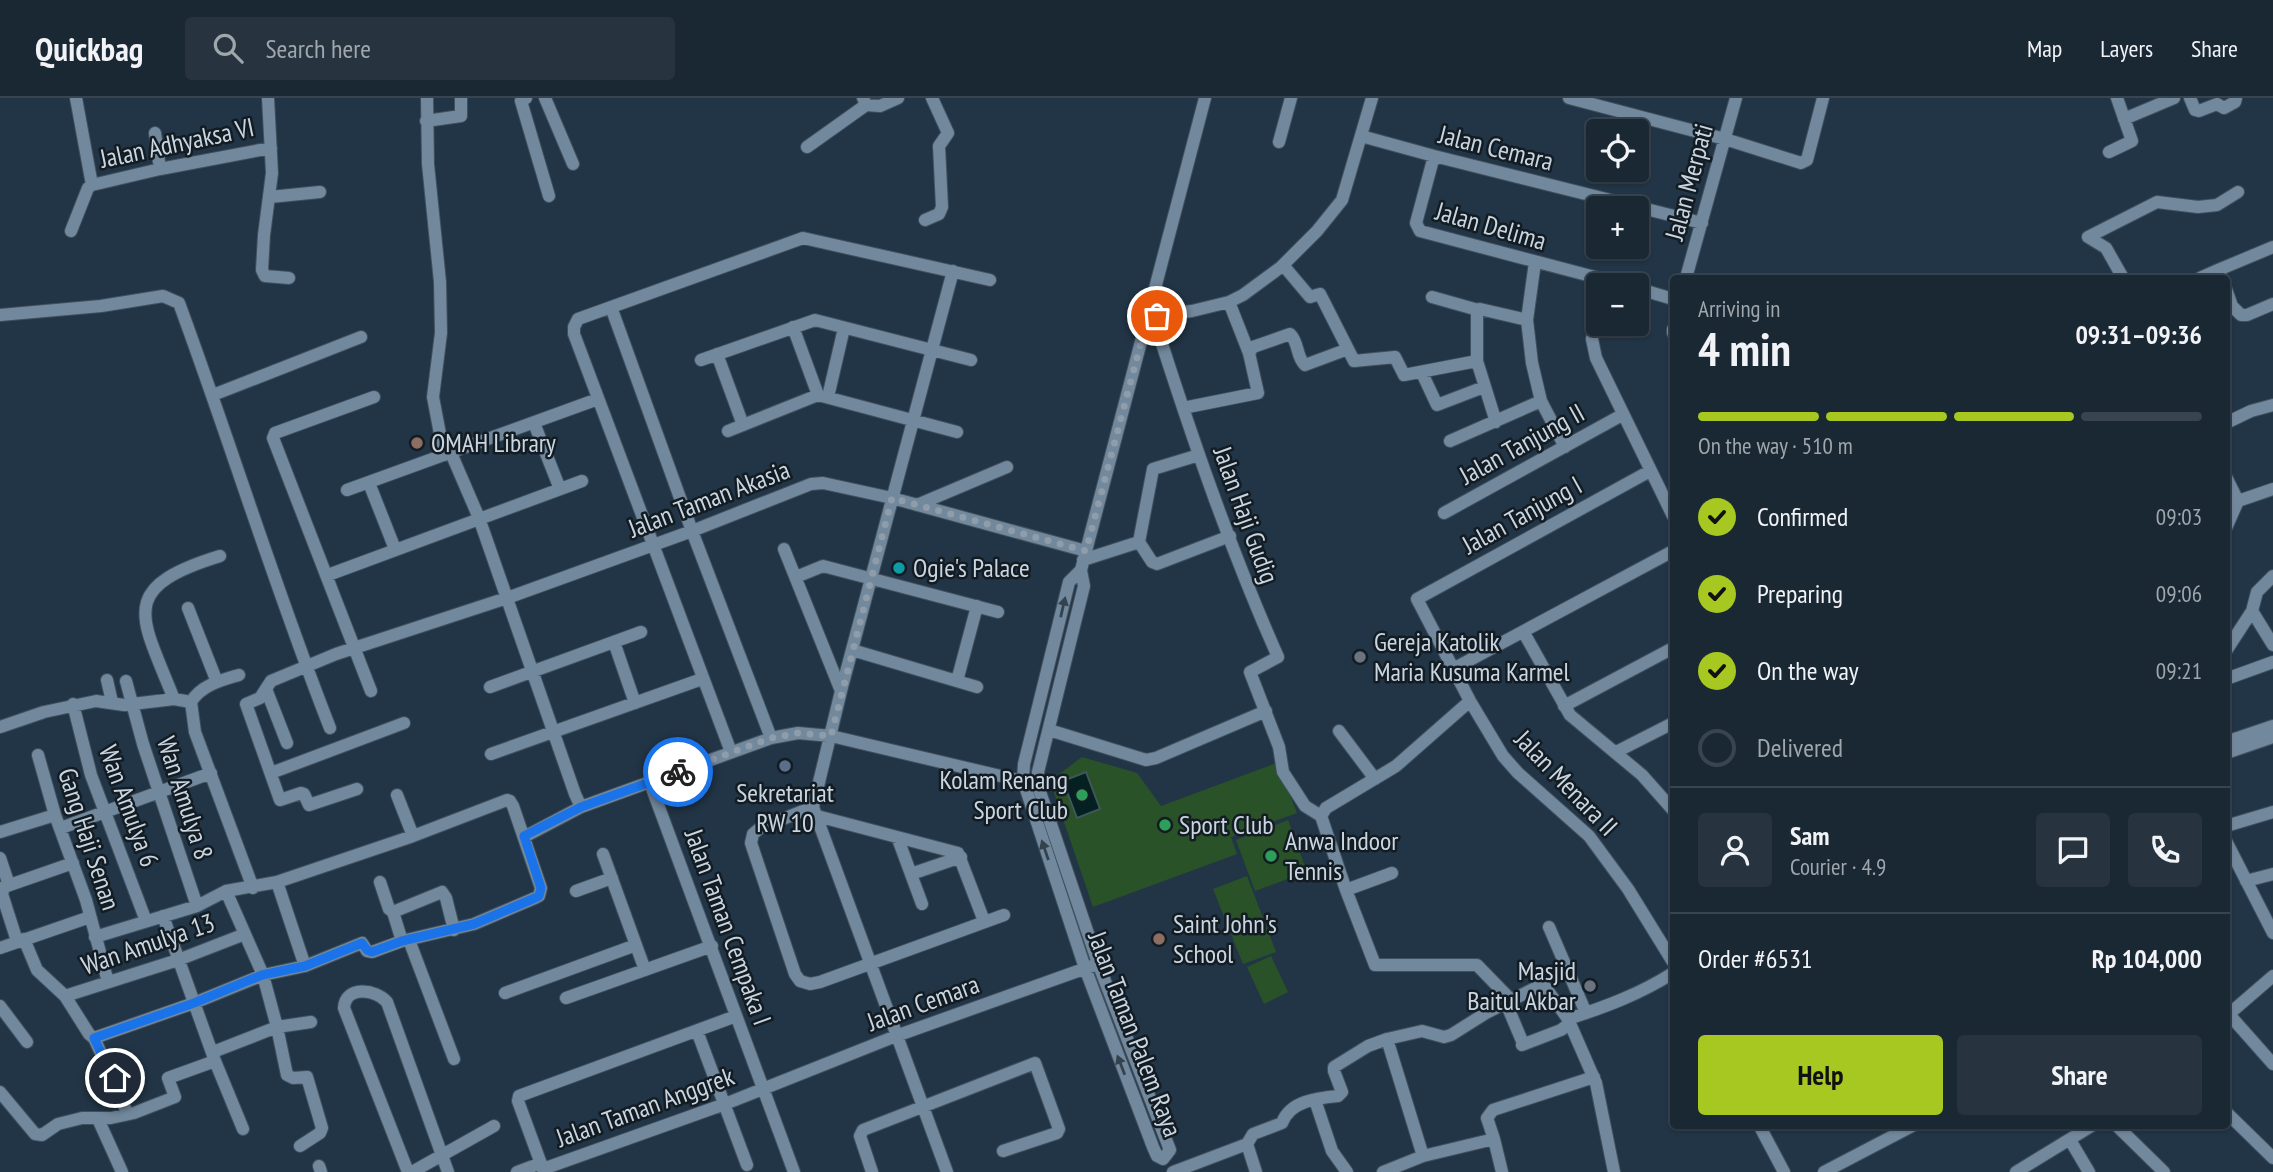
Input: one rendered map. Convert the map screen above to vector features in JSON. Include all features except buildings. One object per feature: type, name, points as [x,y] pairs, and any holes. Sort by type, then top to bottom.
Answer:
[{"type":"street","name":"Jalan Adhyaksa VI","points":[[76,98],[92,185],[271,148],[268,98]]},
{"type":"street","points":[[427,98],[428,164],[440,282],[441,333],[433,397],[447,454],[479,518],[555,732],[575,794],[573,812]]},
{"type":"street","points":[[426,121],[461,117],[461,98]]},
{"type":"street","points":[[526,98],[521,101],[549,196]]},
{"type":"street","points":[[545,98],[573,164]]},
{"type":"street","points":[[807,147],[864,102],[880,106],[898,98]]},
{"type":"street","points":[[925,220],[939,214],[942,207],[939,146],[948,133],[932,98]]},
{"type":"street","name":"Jalan Taman Palem Raya","points":[[1168,1168],[1153,1147],[1085,968],[1023,780],[1024,764],[1069,582],[1083,560],[1152,316],[1205,98]]},
{"type":"street","points":[[1279,142],[1292,98]]},
{"type":"street","points":[[1152,316],[1192,311],[1229,302],[1258,285],[1283,265],[1317,231],[1342,200],[1372,98]]},
{"type":"street","points":[[1569,98],[1804,162],[1807,160],[1823,98]]},
{"type":"street","name":"Jalan Merpati","points":[[1687,275],[1736,98]]},
{"type":"street","points":[[2109,152],[2132,142],[2117,98]]},
{"type":"street","points":[[2124,118],[2174,98]]},
{"type":"street","points":[[2190,98],[2196,111],[2199,111],[2217,104],[2224,108],[2235,103],[2236,98]]},
{"type":"street","points":[[155,133],[160,169]]},
{"type":"street","name":"Jalan Cemara","points":[[1361,136],[1702,223]]},
{"type":"street","points":[[271,148],[272,173],[262,273],[265,276],[289,278]]},
{"type":"street","name":"Jalan Delima","points":[[1433,156],[1416,228],[1586,277]]},
{"type":"street","points":[[71,231],[88,188],[92,185]]},
{"type":"street","points":[[270,197],[320,192]]},
{"type":"street","points":[[2121,275],[2106,248],[2088,237],[2157,202],[2198,207],[2217,205],[2238,192]]},
{"type":"street","points":[[731,752],[573,334],[578,319],[803,238],[990,280]]},
{"type":"street","points":[[2220,274],[2273,247]]},
{"type":"street","points":[[1535,262],[1527,320],[1532,363],[1541,401],[1564,447]]},
{"type":"street","points":[[1283,265],[1311,297],[1320,294],[1354,361],[1395,357],[1402,375],[1477,361]]},
{"type":"street","points":[[947,1172],[815,811],[841,691],[953,271]]},
{"type":"street","points":[[1649,292],[1670,298]]},
{"type":"street","points":[[0,316],[101,306],[163,296],[179,303],[330,728]]},
{"type":"street","points":[[1432,297],[1527,320]]},
{"type":"street","points":[[1183,408],[1258,393],[1249,353],[1229,302]]},
{"type":"street","points":[[2231,312],[2247,314],[2273,304]]},
{"type":"street","points":[[611,307],[771,738]]},
{"type":"street","points":[[1478,310],[1477,361],[1496,422]]},
{"type":"street","name":"Jalan Haji Gudig","points":[[1152,316],[1199,455],[1253,601],[1278,657],[1250,672],[1266,711]]},
{"type":"street","points":[[701,360],[815,320],[971,360]]},
{"type":"street","points":[[793,327],[823,396]]},
{"type":"street","points":[[823,396],[844,328]]},
{"type":"street","points":[[1249,353],[1253,347],[1290,334],[1305,365],[1348,349]]},
{"type":"street","points":[[1594,336],[1593,346],[1622,415],[1670,510]]},
{"type":"street","points":[[213,395],[361,337]]},
{"type":"street","points":[[717,355],[743,425]]},
{"type":"street","points":[[1422,373],[1437,405],[1484,387]]},
{"type":"street","points":[[728,431],[823,396],[957,432]]},
{"type":"street","points":[[371,691],[273,438],[275,433],[374,397]]},
{"type":"street","points":[[347,491],[598,399]]},
{"type":"street","points":[[1450,441],[1541,401]]},
{"type":"street","points":[[2230,422],[2251,411],[2273,405]]},
{"type":"street","name":"Jalan Tanjung II","points":[[1444,513],[1622,415]]},
{"type":"street","points":[[534,422],[560,489]]},
{"type":"street","points":[[1199,455],[1153,469],[1139,542],[1152,562],[1157,564],[1230,536]]},
{"type":"street","points":[[917,505],[1007,467]]},
{"type":"street","name":"Jalan Tanjung I","points":[[1417,599],[1650,471]]},
{"type":"street","points":[[328,575],[582,481]]},
{"type":"street","points":[[369,482],[395,550]]},
{"type":"street","name":"Jalan Taman Akasia","points":[[266,689],[271,681],[306,666],[507,598],[817,482],[917,505],[1083,560]]},
{"type":"street","points":[[2230,485],[2238,502]]},
{"type":"street","points":[[2230,519],[2238,502],[2273,489]]},
{"type":"street","points":[[1083,560],[1139,542]]},
{"type":"street","points":[[785,549],[841,691]]},
{"type":"street","points":[[1453,669],[1670,553]]},
{"type":"street","points":[[174,699],[152,643],[144,611],[145,602],[158,583],[172,573],[220,556]]},
{"type":"street","name":"Jalan Taman Palem Raya","points":[[1083,560],[1084,586],[1038,772],[1038,786],[1098,963],[1170,1150],[1168,1168]]},
{"type":"street","points":[[796,577],[823,566],[998,612]]},
{"type":"street","points":[[2230,645],[2252,611],[2256,592],[2273,576]]},
{"type":"street","name":"Jalan Menara II","points":[[1417,599],[1470,702],[1503,756],[1518,774],[1589,836],[1628,889],[1670,956]]},
{"type":"street","points":[[957,681],[977,606]]},
{"type":"street","points":[[188,608],[217,681]]},
{"type":"street","points":[[2252,611],[2273,645]]},
{"type":"street","points":[[490,687],[641,632]]},
{"type":"street","points":[[1524,633],[1564,706],[1577,721],[1642,775],[1670,807]]},
{"type":"street","points":[[614,642],[635,703]]},
{"type":"street","points":[[852,650],[977,687]]},
{"type":"street","points":[[1564,706],[1670,650]]},
{"type":"street","points":[[1052,652],[1066,656]]},
{"type":"street","points":[[2230,678],[2273,662]]},
{"type":"street","points":[[239,675],[217,681],[195,694],[191,702],[195,732],[253,888]]},
{"type":"street","points":[[491,754],[702,679]]},
{"type":"street","points":[[107,680],[112,702]]},
{"type":"street","name":"Wan Amulya 8","points":[[126,681],[158,792],[197,905]]},
{"type":"street","points":[[266,689],[287,743]]},
{"type":"street","points":[[266,689],[260,698],[246,704],[246,707],[280,800],[301,793],[309,805],[357,789]]},
{"type":"street","points":[[0,727],[74,704],[96,701],[132,705],[174,699],[191,702]]},
{"type":"street","points":[[1321,816],[1326,808],[1396,766],[1470,702]]},
{"type":"street","name":"Wan Amulya 6","points":[[74,704],[91,775],[146,921]]},
{"type":"street","points":[[1049,730],[1146,760],[1266,711],[1279,747],[1283,772],[1305,806],[1321,816],[1375,965],[1477,965],[1509,1002],[1522,1043],[1561,1030],[1569,1021],[1652,987],[1670,976]]},
{"type":"street","points":[[271,773],[404,723]]},
{"type":"street","points":[[1616,752],[1670,725]]},
{"type":"street","points":[[2230,741],[2273,726]]},
{"type":"street","points":[[1339,731],[1375,779]]},
{"type":"street","points":[[524,836],[573,812],[731,752],[771,738],[798,733],[831,736],[1023,780],[1038,786]]},
{"type":"street","points":[[2230,751],[2273,737]]},
{"type":"street","name":"Gang Haji Senan","points":[[38,755],[108,982]]},
{"type":"street","points":[[61,828],[211,773]]},
{"type":"street","name":"Jalan Taman Cempaka I","points":[[650,783],[794,1172]]},
{"type":"street","points":[[397,795],[413,836]]},
{"type":"street","points":[[94,1038],[194,1003],[262,975],[305,966],[362,943],[372,952],[405,940],[474,924],[539,896],[541,888],[512,803],[507,800],[413,836],[277,882],[226,891],[197,905],[96,937]]},
{"type":"street","points":[[984,922],[958,853],[898,839],[815,811],[760,828],[753,834],[751,843],[795,974],[800,981],[810,984],[1004,915]]},
{"type":"street","points":[[2230,826],[2273,812]]},
{"type":"street","points":[[0,832],[55,815]]},
{"type":"street","points":[[898,839],[922,904]]},
{"type":"street","points":[[2230,849],[2273,933]]},
{"type":"street","points":[[603,854],[645,970]]},
{"type":"street","points":[[911,874],[961,857]]},
{"type":"street","points":[[0,858],[9,885]]},
{"type":"street","points":[[73,863],[4,887],[2,894],[20,940],[37,970],[65,996],[94,1038],[122,1091],[127,1114]]},
{"type":"street","points":[[1346,890],[1392,873]]},
{"type":"street","points":[[2246,881],[2273,874]]},
{"type":"street","points":[[576,891],[611,878]]},
{"type":"street","points":[[277,882],[305,966]]},
{"type":"street","points":[[380,883],[454,1059]]},
{"type":"street","points":[[226,891],[262,975],[287,1075],[293,1078],[307,1077],[322,1128],[310,1140]]},
{"type":"street","points":[[393,912],[442,892],[454,930]]},
{"type":"street","points":[[163,916],[243,1129]]},
{"type":"street","points":[[0,948],[90,917]]},
{"type":"street","points":[[1549,927],[1586,1013]]},
{"type":"street","name":"Wan Amulya 13","points":[[65,996],[178,960],[245,934]]},
{"type":"street","points":[[505,993],[636,945]]},
{"type":"street","points":[[566,998],[712,946]]},
{"type":"street","name":"Jalan Cemara","points":[[763,1087],[1098,963]]},
{"type":"street","points":[[2230,1011],[2273,976]]},
{"type":"street","points":[[1168,1168],[1247,1144],[1253,1134],[1282,1122],[1290,1108],[1342,1094],[1335,1067],[1368,1046],[1422,1031],[1444,1037],[1451,1035],[1486,1013],[1539,985],[1545,985],[1569,1021],[1594,1077],[1614,1172]]},
{"type":"street","points":[[448,1172],[441,1155],[387,1002],[382,997],[365,991],[349,995],[344,1008],[410,1172],[441,1155],[494,1126]]},
{"type":"street","points":[[0,1006],[27,1042]]},
{"type":"street","points":[[534,1168],[519,1096],[736,1016]]},
{"type":"street","points":[[2230,1016],[2273,1064]]},
{"type":"street","points":[[0,1092],[35,1134],[42,1135],[58,1124],[82,1118],[98,1119],[127,1114],[175,1097],[168,1078],[277,1027],[312,1022]]},
{"type":"street","points":[[697,1031],[747,1165]]},
{"type":"street","points":[[1387,1039],[1423,1156]]},
{"type":"street","points":[[872,1172],[860,1136],[863,1130],[1035,1063],[1059,1129],[1057,1133],[1003,1152]]},
{"type":"street","points":[[1502,1172],[1487,1118],[1493,1110],[1594,1077]]},
{"type":"street","name":"Jalan Taman Anggrek","points":[[534,1168],[724,1104],[763,1087]]},
{"type":"street","points":[[1315,1100],[1332,1151],[1347,1172]]},
{"type":"street","points":[[2230,1116],[2273,1158]]},
{"type":"street","points":[[98,1119],[122,1172]]},
{"type":"street","points":[[1761,1129],[1784,1172]]},
{"type":"street","points":[[1824,1172],[1906,1129]]},
{"type":"street","points":[[2016,1172],[2087,1129]]},
{"type":"street","points":[[2120,1129],[2164,1172]]},
{"type":"street","points":[[1383,1172],[1423,1156],[1494,1139]]},
{"type":"street","points":[[2070,1140],[2089,1172]]},
{"type":"street","points":[[1247,1144],[1256,1172]]},
{"type":"green space","name":"Sport Club","points":[[1082,757],[1137,773],[1161,806],[1277,763],[1297,813],[1231,837],[1237,854],[1093,907],[1050,781]]},
{"type":"green space","name":"Anwa Indoor Tennis","points":[[1288,820],[1307,872],[1255,891],[1236,840]]},
{"type":"green space","points":[[1247,876],[1276,952],[1243,964],[1213,889]]},
{"type":"green space","points":[[1271,956],[1288,992],[1264,1004],[1247,967]]},
{"type":"shaded area","name":"Kolam Renang Sport Club","points":[[1086,772],[1100,809],[1077,818],[1063,781]]},
{"type":"way so far","points":[[678,772],[771,738],[798,733],[831,736],[892,498],[1086,551],[1148,316],[1157,316]]},
{"type":"place","name":"OMAH Library","points":[[417,443]]},
{"type":"place","name":"Ogie's Palace","points":[[899,568]]},
{"type":"place","name":"Gereja Katolik Maria Kusuma Karmel","points":[[1360,657]]},
{"type":"place","name":"Sekretariat RW 10","points":[[785,766]]},
{"type":"place","name":"Kolam Renang Sport Club","points":[[1082,795]]},
{"type":"place","name":"Sport Club","points":[[1165,825]]},
{"type":"place","name":"Anwa Indoor Tennis","points":[[1271,856]]},
{"type":"place","name":"Saint John's School","points":[[1159,939]]},
{"type":"place","name":"Masjid Baitul Akbar","points":[[1590,986]]},
{"type":"route","points":[[115,1078],[94,1038],[194,1003],[262,975],[305,966],[362,943],[372,952],[402,941],[474,924],[535,898],[539,896],[541,888],[524,836],[581,807],[678,772]]}]
